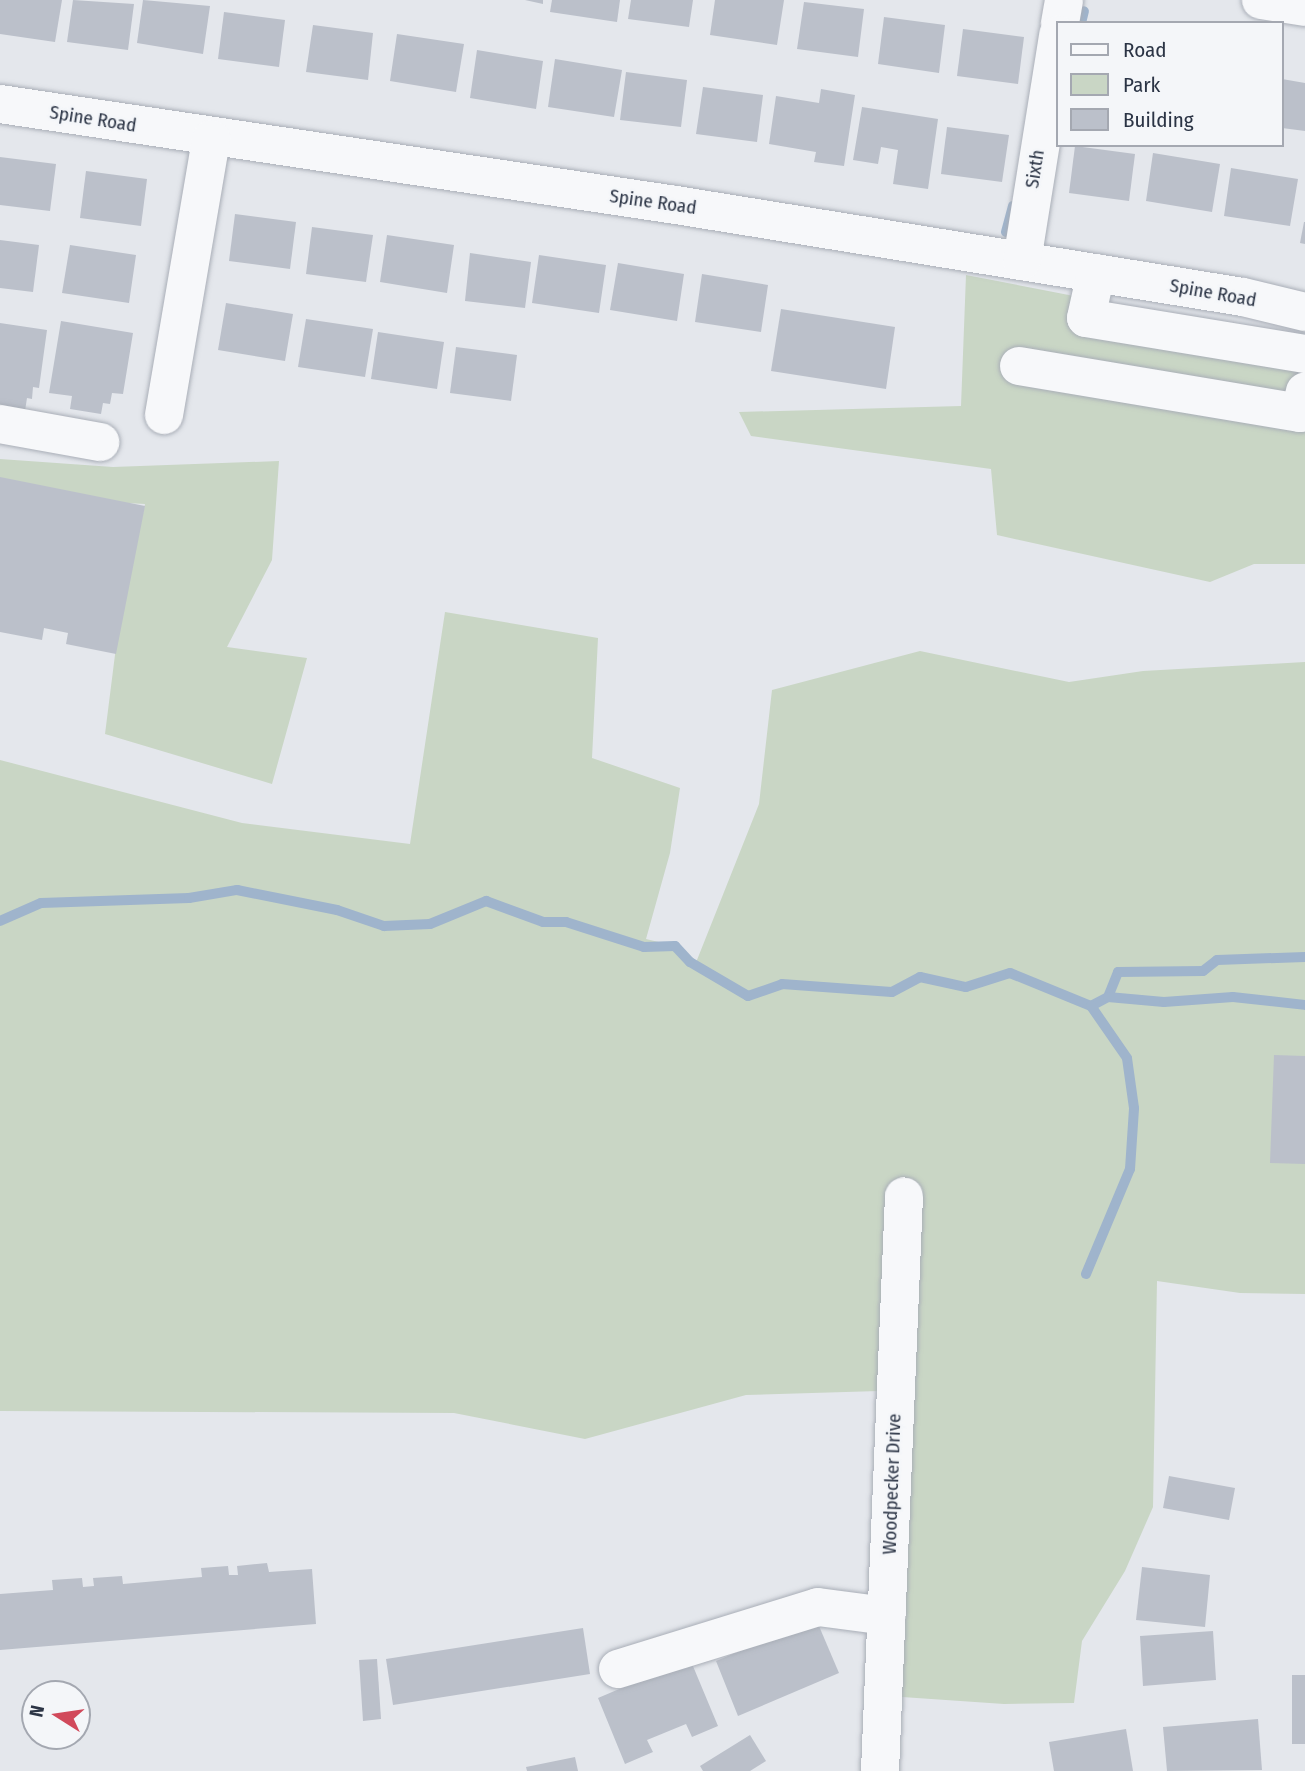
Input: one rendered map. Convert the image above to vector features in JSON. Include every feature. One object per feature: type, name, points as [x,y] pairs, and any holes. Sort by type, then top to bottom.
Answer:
[{"type":"street","points":[[1060,21],[1064,0]]},
{"type":"street","points":[[1261,0],[1305,7]]},
{"type":"street","name":"Sixth","points":[[1022,261],[1056,48]]},
{"type":"street","name":"Spine Road","points":[[0,104],[211,139],[662,203],[1097,273],[1305,312]]},
{"type":"street","points":[[164,415],[211,139]]},
{"type":"street","points":[[1097,273],[1086,318],[1305,354]]},
{"type":"street","points":[[1019,366],[1300,413],[1305,392]]},
{"type":"street","points":[[0,424],[100,442]]},
{"type":"street","name":"Woodpecker Drive","points":[[880,1771],[904,1197]]},
{"type":"street","points":[[618,1669],[818,1607],[886,1616]]},
{"type":"green space","points":[[966,275],[1305,341],[1305,564],[1254,564],[1210,582],[997,535],[991,469],[751,436],[739,412],[961,406]]},
{"type":"green space","points":[[0,459],[113,467],[279,461],[272,560],[227,647],[307,658],[272,784],[105,734],[118,631],[145,504],[90,501],[0,610]]},
{"type":"green space","points":[[445,612],[598,638],[592,758],[680,788],[670,853],[646,939],[675,946],[695,965],[759,804],[772,690],[920,651],[1069,682],[1143,671],[1305,662],[1305,1294],[1240,1293],[1157,1281],[1153,1507],[1125,1571],[1082,1641],[1074,1703],[1004,1704],[873,1695],[879,1391],[746,1395],[585,1439],[454,1413],[0,1411],[0,760],[242,823],[410,844]]},
{"type":"building","points":[[0,0],[62,0],[55,42],[0,34]]},
{"type":"building","points":[[73,0],[134,4],[128,50],[67,42]]},
{"type":"building","points":[[143,0],[210,6],[203,54],[137,43]]},
{"type":"building","points":[[525,0],[543,0],[543,4]]},
{"type":"building","points":[[552,0],[620,0],[617,22],[550,12]]},
{"type":"building","points":[[631,0],[693,0],[689,27],[628,19]]},
{"type":"building","points":[[715,0],[784,0],[777,45],[710,35]]},
{"type":"building","points":[[804,2],[864,9],[858,57],[797,49]]},
{"type":"building","points":[[224,12],[285,20],[279,67],[218,59]]},
{"type":"building","points":[[884,17],[945,25],[939,73],[878,64]]},
{"type":"building","points":[[313,25],[373,33],[368,80],[306,72]]},
{"type":"building","points":[[963,29],[1024,37],[1018,84],[957,76]]},
{"type":"building","points":[[397,34],[464,44],[456,92],[390,81]]},
{"type":"building","points":[[477,50],[543,61],[536,109],[470,98]]},
{"type":"building","points":[[555,59],[622,70],[614,117],[548,107]]},
{"type":"building","points":[[626,72],[687,80],[681,127],[620,120]]},
{"type":"building","points":[[1284,79],[1305,83],[1305,131],[1284,128]]},
{"type":"building","points":[[703,87],[763,95],[757,142],[696,134]]},
{"type":"building","points":[[821,89],[855,95],[844,166],[814,162],[816,152],[769,144],[776,96],[819,103]]},
{"type":"building","points":[[862,107],[938,119],[928,189],[893,184],[898,150],[881,147],[878,164],[853,160]]},
{"type":"building","points":[[947,127],[1009,135],[1002,182],[941,174]]},
{"type":"building","points":[[1075,147],[1135,154],[1129,201],[1069,193]]},
{"type":"building","points":[[1153,153],[1220,164],[1212,212],[1146,201]]},
{"type":"building","points":[[0,157],[56,164],[50,211],[0,205]]},
{"type":"building","points":[[1231,168],[1298,179],[1290,226],[1224,216]]},
{"type":"building","points":[[86,171],[147,179],[141,226],[80,218]]},
{"type":"building","points":[[235,214],[296,222],[290,269],[229,261]]},
{"type":"building","points":[[1305,222],[1305,244],[1300,243]]},
{"type":"building","points":[[312,227],[373,235],[366,282],[306,274]]},
{"type":"building","points":[[387,235],[454,245],[447,293],[380,282]]},
{"type":"building","points":[[0,240],[39,245],[33,292],[0,288]]},
{"type":"building","points":[[70,245],[136,255],[129,303],[62,293]]},
{"type":"building","points":[[470,253],[531,262],[525,308],[465,301]]},
{"type":"building","points":[[539,255],[606,265],[599,313],[532,303]]},
{"type":"building","points":[[618,263],[684,274],[677,321],[610,310]]},
{"type":"building","points":[[702,274],[768,285],[761,332],[695,322]]},
{"type":"building","points":[[226,303],[293,314],[285,361],[218,350]]},
{"type":"building","points":[[781,309],[895,327],[886,389],[771,371]]},
{"type":"building","points":[[306,319],[373,329],[365,377],[298,367]]},
{"type":"building","points":[[61,321],[133,333],[123,394],[112,393],[110,404],[103,403],[101,414],[70,409],[72,396],[49,393]]},
{"type":"building","points":[[0,323],[47,330],[39,388],[33,387],[32,399],[27,398],[25,411],[0,407]]},
{"type":"building","points":[[378,332],[444,342],[437,389],[371,379]]},
{"type":"building","points":[[456,347],[517,355],[511,401],[450,393]]},
{"type":"building","points":[[0,477],[145,506],[116,654],[66,644],[68,633],[44,628],[42,640],[0,632]]},
{"type":"building","points":[[1274,1055],[1305,1056],[1305,1164],[1270,1163]]},
{"type":"building","points":[[1169,1476],[1235,1488],[1229,1520],[1163,1508]]},
{"type":"building","points":[[267,1563],[269,1572],[312,1569],[316,1624],[0,1650],[0,1594],[53,1590],[52,1580],[82,1578],[83,1587],[94,1586],[93,1578],[122,1576],[123,1584],[202,1577],[201,1568],[228,1566],[229,1575],[238,1575],[237,1566]]},
{"type":"building","points":[[1142,1567],[1210,1575],[1205,1627],[1136,1620]]},
{"type":"building","points":[[816,1619],[839,1673],[738,1716],[716,1661]]},
{"type":"building","points":[[583,1628],[590,1674],[393,1705],[386,1659]]},
{"type":"building","points":[[1213,1631],[1216,1680],[1143,1686],[1140,1636]]},
{"type":"building","points":[[377,1659],[381,1719],[363,1721],[359,1660]]},
{"type":"building","points":[[690,1659],[718,1726],[692,1737],[686,1724],[647,1740],[653,1752],[625,1764],[598,1698]]},
{"type":"building","points":[[1292,1675],[1305,1675],[1305,1744],[1292,1744]]},
{"type":"building","points":[[1258,1719],[1262,1770],[1167,1771],[1163,1727]]},
{"type":"building","points":[[1126,1729],[1133,1771],[1054,1771],[1049,1742]]},
{"type":"building","points":[[750,1735],[766,1761],[750,1771],[703,1771],[700,1766]]},
{"type":"building","points":[[575,1757],[578,1771],[527,1771],[526,1767]]},
{"type":"waterway","points":[[1082,21],[1084,11]]},
{"type":"waterway","points":[[1006,232],[1013,206]]},
{"type":"waterway","points":[[0,921],[41,903],[189,898],[237,890],[337,910],[384,926],[430,924],[486,901],[543,922],[566,922],[644,947],[675,946],[690,962],[748,996],[782,984],[892,992],[920,977],[966,987],[1010,973],[1091,1006],[1108,997],[1118,972],[1203,971],[1217,960],[1305,957]]},
{"type":"waterway","points":[[1108,997],[1164,1002],[1233,997],[1305,1005]]},
{"type":"waterway","points":[[1086,1274],[1130,1169],[1134,1108],[1127,1058],[1091,1006]]}]
